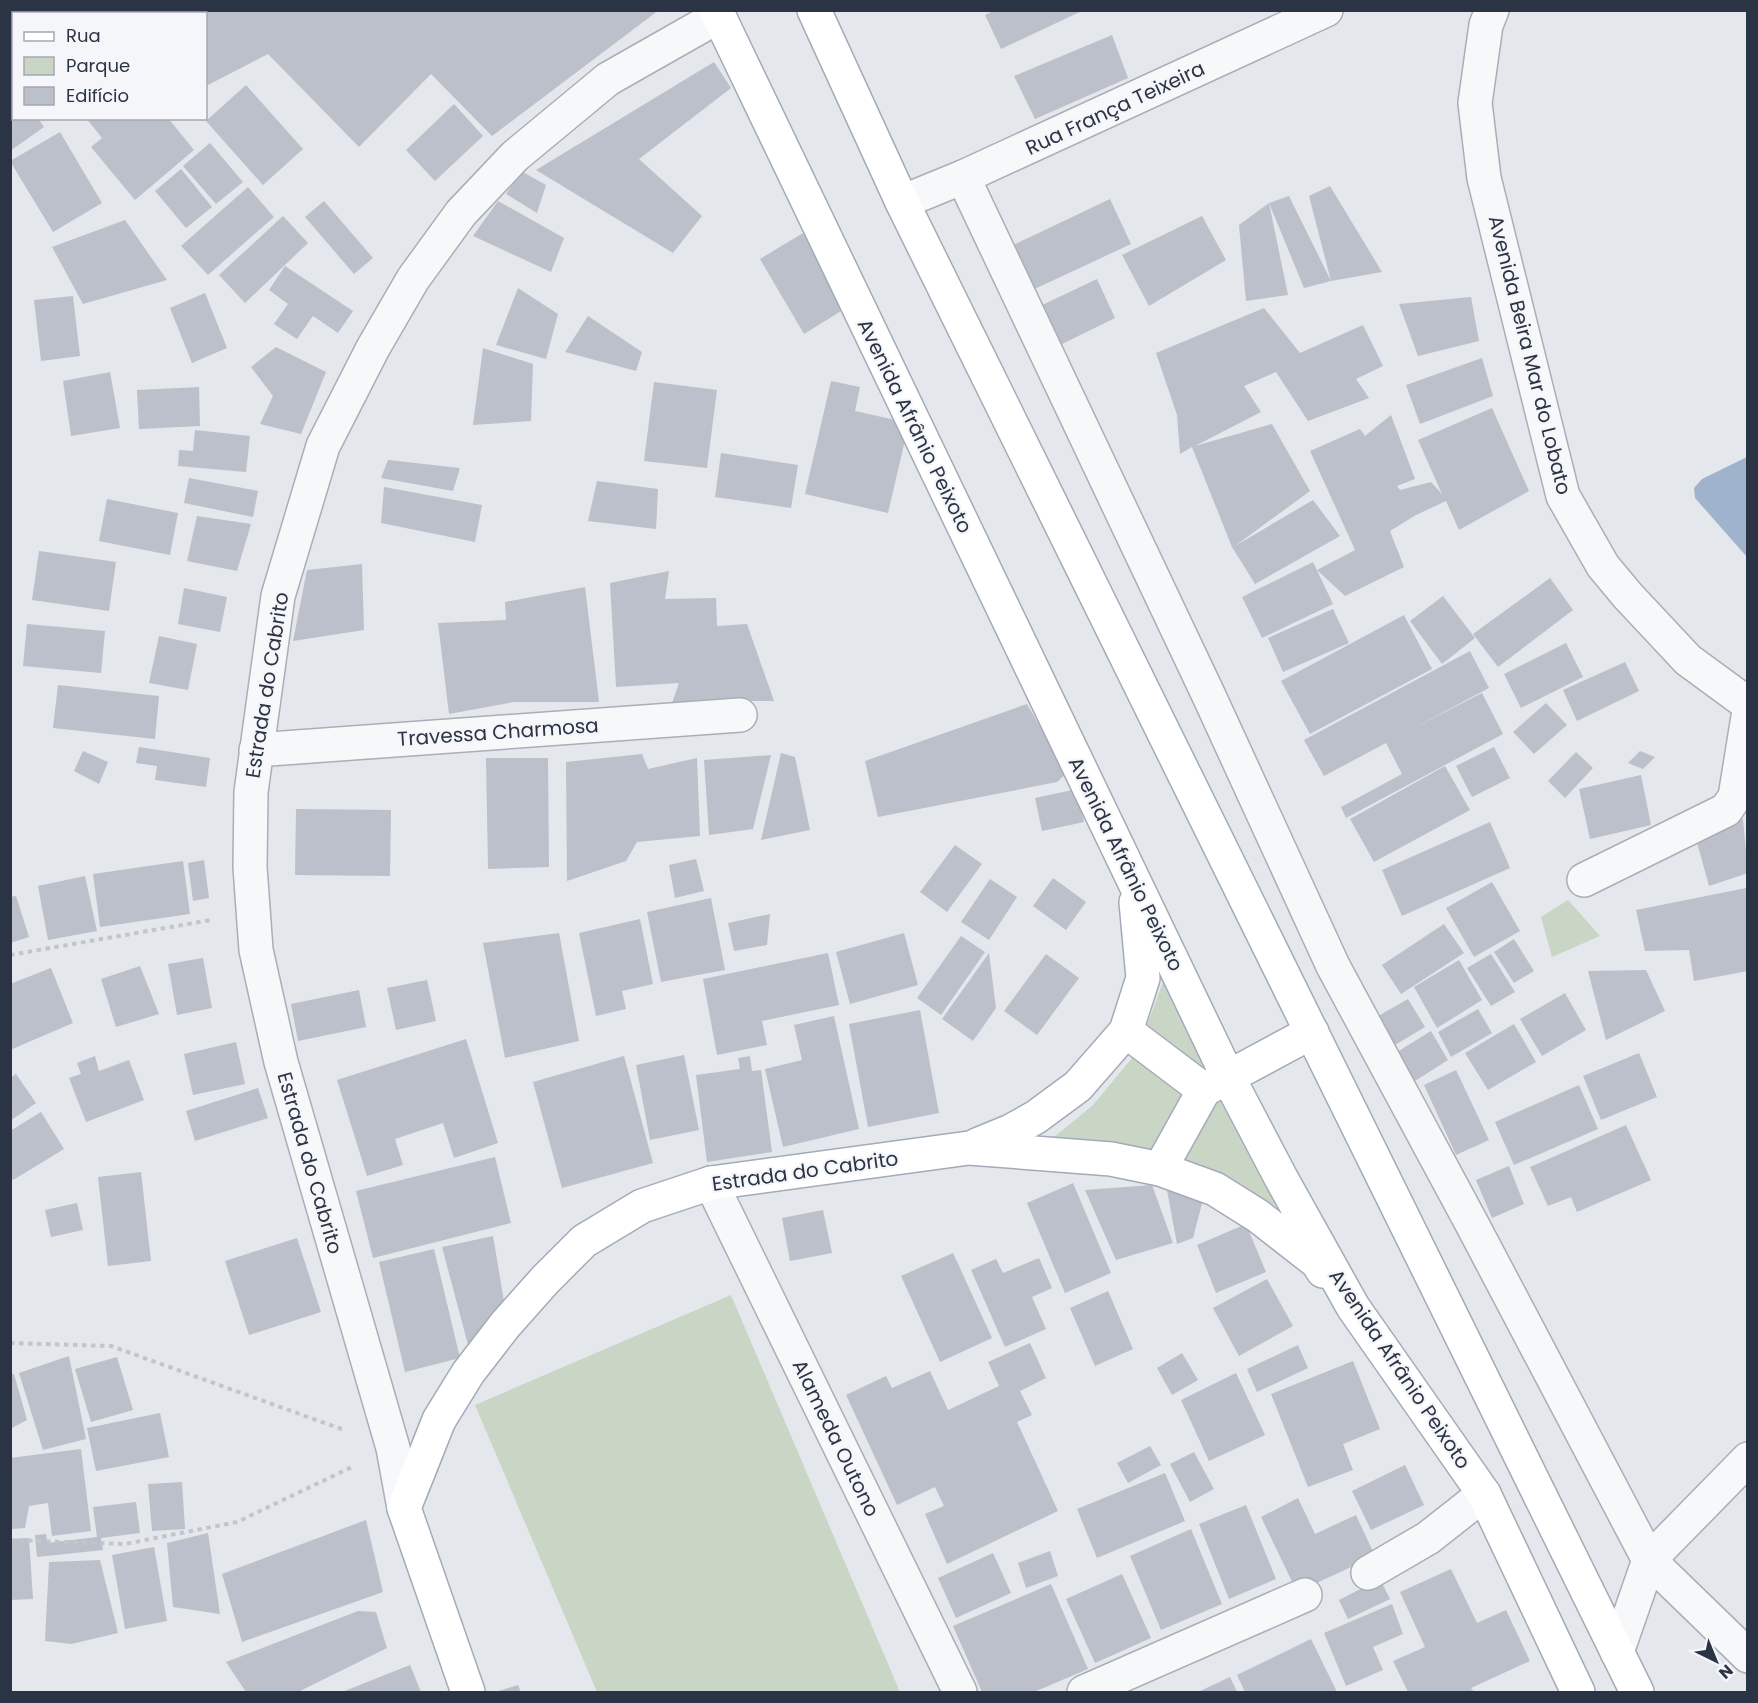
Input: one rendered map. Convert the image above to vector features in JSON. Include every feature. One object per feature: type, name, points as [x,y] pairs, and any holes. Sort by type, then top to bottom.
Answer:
[{"type":"main road","points":[[814,10],[902,202],[1637,1692]]},
{"type":"main road","name":"Avenida Afrânio Peixoto","points":[[718,13],[1134,882],[1216,1083],[1281,1179],[1353,1307],[1484,1494],[1578,1692]]},
{"type":"main road","name":"Estrada do Cabrito","points":[[969,1148],[1011,1131],[1053,1105],[1078,1086],[1126,1031],[1143,978],[1134,882]]},
{"type":"main road","points":[[1126,1031],[1216,1083]]},
{"type":"main road","points":[[1160,1168],[1216,1083],[1312,1032]]},
{"type":"main road","name":"Estrada do Cabrito","points":[[468,1692],[404,1508],[439,1420],[468,1373],[505,1325],[584,1241],[642,1206],[711,1184],[969,1148],[1111,1160],[1160,1168],[1215,1189],[1258,1216],[1317,1262],[1353,1307]]},
{"type":"street","name":"Rua França Teixeira","points":[[902,202],[963,177],[1326,10]]},
{"type":"street","name":"Avenida Beira Mar do Lobato","points":[[1492,10],[1486,25],[1475,103],[1484,178],[1563,496],[1603,566],[1628,596],[1688,660],[1748,704]]},
{"type":"street","name":"Estrada do Cabrito","points":[[404,1508],[393,1448],[281,1062],[256,950],[250,846],[251,792],[278,596],[323,446],[373,348],[413,279],[461,213],[515,156],[608,79],[718,13]]},
{"type":"street","points":[[963,177],[1334,966],[1649,1560],[1748,1656]]},
{"type":"street","name":"Travessa Charmosa","points":[[256,750],[740,715]]},
{"type":"street","points":[[1584,880],[1726,810],[1735,797],[1748,717]]},
{"type":"street","name":"Alameda Outono","points":[[711,1184],[960,1692]]},
{"type":"street","points":[[1617,1652],[1649,1560],[1748,1459]]},
{"type":"street","points":[[1368,1573],[1428,1538],[1484,1494]]},
{"type":"street","points":[[1084,1692],[1305,1595]]},
{"type":"path","points":[[10,955],[253,913]]},
{"type":"path","points":[[10,1342],[111,1346],[393,1448]]},
{"type":"path","points":[[10,1540],[124,1544],[237,1522],[393,1448]]},
{"type":"green space","points":[[1568,900],[1600,936],[1552,957],[1541,917]]},
{"type":"green space","points":[[1163,982],[1286,1210],[1163,1154],[1077,1139],[1047,1143],[1093,1105],[1137,1052]]},
{"type":"green space","points":[[731,1295],[900,1692],[597,1692],[475,1405]]},
{"type":"water","points":[[1747,457],[1747,557],[1695,498],[1694,488],[1702,479]]},
{"type":"building","points":[[27,10],[45,10],[47,12],[26,12]]},
{"type":"building","points":[[111,10],[659,10],[492,136],[431,74],[359,147],[268,54],[207,85],[207,12],[112,12]]},
{"type":"building","points":[[995,10],[1084,10],[1001,49],[985,15]]},
{"type":"building","points":[[1112,35],[1128,78],[1035,119],[1014,76]]},
{"type":"building","points":[[714,62],[731,88],[639,159],[702,216],[673,253],[536,170]]},
{"type":"building","points":[[12,85],[12,120],[39,120],[44,127],[10,151],[10,86]]},
{"type":"building","points":[[246,85],[303,149],[263,185],[206,121]]},
{"type":"building","points":[[454,104],[483,136],[435,181],[406,150]]},
{"type":"building","points":[[88,120],[170,120],[194,150],[135,200],[91,147],[102,138]]},
{"type":"building","points":[[60,132],[102,203],[53,232],[10,161]]},
{"type":"building","points":[[210,143],[243,182],[216,204],[183,166]]},
{"type":"building","points":[[181,169],[212,207],[186,228],[155,191]]},
{"type":"building","points":[[521,171],[546,185],[537,213],[506,194]]},
{"type":"building","points":[[1330,186],[1382,272],[1331,281],[1309,196]]},
{"type":"building","points":[[248,187],[274,217],[208,275],[181,246]]},
{"type":"building","points":[[1289,196],[1331,281],[1304,288],[1269,203]]},
{"type":"building","points":[[1110,199],[1131,244],[1026,293],[1005,249]]},
{"type":"building","points":[[324,201],[373,258],[354,274],[305,217]]},
{"type":"building","points":[[498,201],[564,238],[551,272],[473,236]]},
{"type":"building","points":[[1269,203],[1288,295],[1246,301],[1239,225]]},
{"type":"building","points":[[283,216],[308,243],[245,303],[219,275]]},
{"type":"building","points":[[1202,216],[1226,260],[1149,306],[1122,255]]},
{"type":"building","points":[[125,220],[167,280],[83,304],[52,247]]},
{"type":"building","points":[[803,233],[846,308],[804,334],[760,259]]},
{"type":"building","points":[[285,266],[353,311],[338,333],[313,316],[297,339],[274,324],[288,304],[269,290]]},
{"type":"building","points":[[1097,279],[1115,318],[1056,347],[1038,307]]},
{"type":"building","points":[[518,288],[558,314],[546,359],[496,345]]},
{"type":"building","points":[[205,293],[227,348],[192,363],[170,308]]},
{"type":"building","points":[[73,296],[80,356],[41,361],[34,300]]},
{"type":"building","points":[[1471,297],[1479,341],[1418,356],[1399,304]]},
{"type":"building","points":[[1264,308],[1300,353],[1363,325],[1383,366],[1356,379],[1369,398],[1308,421],[1276,372],[1244,386],[1261,412],[1195,446],[1272,424],[1310,491],[1235,546],[1313,500],[1340,536],[1255,584],[1232,547],[1192,447],[1180,454],[1177,415],[1156,353]]},
{"type":"building","points":[[588,316],[642,352],[636,371],[565,352]]},
{"type":"building","points":[[276,347],[326,372],[301,434],[260,424],[273,396],[251,367]]},
{"type":"building","points":[[483,348],[533,364],[531,421],[473,425]]},
{"type":"building","points":[[1482,358],[1493,396],[1420,424],[1406,385]]},
{"type":"building","points":[[110,372],[120,428],[71,436],[63,381]]},
{"type":"building","points":[[831,381],[860,387],[855,411],[909,423],[888,513],[805,494]]},
{"type":"building","points":[[654,382],[717,390],[707,468],[644,461]]},
{"type":"building","points":[[199,387],[200,426],[139,429],[137,390]]},
{"type":"building","points":[[1492,408],[1529,491],[1459,530],[1446,501],[1416,515],[1390,531],[1404,567],[1345,596],[1317,570],[1355,550],[1310,451],[1360,429],[1365,436],[1391,415],[1415,479],[1397,486],[1400,490],[1431,482],[1442,494],[1418,440]]},
{"type":"building","points":[[195,430],[250,436],[246,472],[178,466],[179,450],[193,451]]},
{"type":"building","points":[[721,453],[798,465],[791,508],[715,497]]},
{"type":"building","points":[[388,460],[460,468],[453,491],[381,478]]},
{"type":"building","points":[[189,478],[258,491],[253,517],[184,503]]},
{"type":"building","points":[[597,481],[658,489],[656,529],[588,521]]},
{"type":"building","points":[[384,487],[482,505],[475,542],[381,523]]},
{"type":"building","points":[[107,499],[178,513],[170,555],[99,541]]},
{"type":"building","points":[[197,516],[251,524],[237,571],[187,561]]},
{"type":"building","points":[[39,551],[116,562],[109,611],[32,600]]},
{"type":"building","points":[[1313,562],[1333,604],[1262,638],[1242,597]]},
{"type":"building","points":[[362,564],[364,630],[293,641],[307,570]]},
{"type":"building","points":[[669,571],[665,599],[716,598],[717,626],[747,624],[774,701],[728,701],[671,706],[679,683],[616,687],[610,583]]},
{"type":"building","points":[[1550,578],[1573,610],[1498,667],[1473,634]]},
{"type":"building","points":[[585,587],[599,702],[514,702],[449,714],[438,623],[506,620],[505,602]]},
{"type":"building","points":[[184,588],[227,597],[220,632],[178,624]]},
{"type":"building","points":[[1443,596],[1475,638],[1442,664],[1410,621]]},
{"type":"building","points":[[1333,609],[1349,643],[1283,672],[1268,638]]},
{"type":"building","points":[[1404,615],[1432,669],[1310,734],[1281,681]]},
{"type":"building","points":[[27,624],[105,631],[101,673],[23,666]]},
{"type":"building","points":[[159,636],[197,644],[188,690],[149,683]]},
{"type":"building","points":[[1566,643],[1583,677],[1521,708],[1504,674]]},
{"type":"building","points":[[1470,651],[1489,688],[1410,730],[1482,693],[1503,734],[1346,818],[1341,807],[1402,774],[1386,743],[1324,776],[1304,740]]},
{"type":"building","points":[[1625,662],[1639,691],[1577,721],[1563,690]]},
{"type":"building","points":[[58,685],[159,696],[155,739],[53,728]]},
{"type":"building","points":[[1546,703],[1567,725],[1534,754],[1513,732]]},
{"type":"building","points":[[1027,704],[1067,773],[1057,782],[878,817],[865,761]]},
{"type":"building","points":[[139,747],[210,758],[206,787],[155,780],[157,766],[136,763]]},
{"type":"building","points":[[1494,747],[1510,778],[1472,797],[1456,766]]},
{"type":"building","points":[[83,751],[108,762],[99,784],[74,771]]},
{"type":"building","points":[[1640,751],[1655,757],[1643,769],[1628,763]]},
{"type":"building","points":[[1576,752],[1593,768],[1565,798],[1548,781]]},
{"type":"building","points":[[781,753],[795,757],[810,830],[761,840]]},
{"type":"building","points":[[642,754],[648,769],[697,758],[700,836],[637,842],[626,861],[567,881],[566,762]]},
{"type":"building","points":[[771,755],[753,829],[709,835],[704,760]]},
{"type":"building","points":[[486,758],[548,758],[549,867],[488,869]]},
{"type":"building","points":[[1445,766],[1470,810],[1374,862],[1350,819]]},
{"type":"building","points":[[1641,775],[1651,825],[1590,839],[1579,789]]},
{"type":"building","points":[[1077,789],[1084,822],[1042,831],[1035,798]]},
{"type":"building","points":[[296,809],[391,810],[390,876],[295,875]]},
{"type":"building","points":[[1743,819],[1748,873],[1709,886],[1695,835]]},
{"type":"building","points":[[1490,822],[1510,868],[1402,916],[1382,870]]},
{"type":"building","points":[[955,845],[982,864],[947,912],[920,892]]},
{"type":"building","points":[[696,859],[704,891],[675,898],[669,865]]},
{"type":"building","points":[[204,860],[209,898],[193,901],[188,863]]},
{"type":"building","points":[[183,861],[190,914],[100,927],[93,874]]},
{"type":"building","points":[[85,876],[97,931],[48,940],[38,886]]},
{"type":"building","points":[[1053,878],[1086,902],[1066,930],[1033,906]]},
{"type":"building","points":[[990,879],[1017,897],[989,940],[961,922]]},
{"type":"building","points":[[1492,882],[1520,931],[1474,957],[1446,908]]},
{"type":"building","points":[[1746,888],[1748,971],[1694,981],[1689,950],[1645,951],[1636,910]]},
{"type":"building","points":[[16,896],[29,937],[10,943],[10,897]]},
{"type":"building","points":[[711,898],[725,970],[661,982],[647,912]]},
{"type":"building","points":[[770,914],[767,945],[734,951],[728,923]]},
{"type":"building","points":[[640,919],[653,984],[622,991],[626,1009],[596,1016],[579,933]]},
{"type":"building","points":[[1444,924],[1464,953],[1401,994],[1382,965]]},
{"type":"building","points":[[559,933],[579,1041],[505,1058],[483,943]]},
{"type":"building","points":[[904,933],[918,985],[850,1004],[836,952]]},
{"type":"building","points":[[961,936],[985,952],[941,1015],[917,998]]},
{"type":"building","points":[[1514,939],[1534,971],[1514,983],[1494,952]]},
{"type":"building","points":[[828,953],[839,1005],[762,1021],[767,1045],[717,1055],[703,979]]},
{"type":"building","points":[[989,953],[996,1008],[973,1041],[942,1019]]},
{"type":"building","points":[[1046,954],[1079,978],[1037,1035],[1004,1011]]},
{"type":"building","points":[[1491,954],[1515,992],[1491,1006],[1467,968]]},
{"type":"building","points":[[203,958],[212,1008],[177,1015],[168,964]]},
{"type":"building","points":[[1459,960],[1482,1000],[1437,1028],[1414,987]]},
{"type":"building","points":[[140,966],[159,1014],[116,1027],[101,979]]},
{"type":"building","points":[[51,968],[73,1023],[10,1050],[10,984]]},
{"type":"building","points":[[1646,970],[1665,1011],[1606,1040],[1588,971]]},
{"type":"building","points":[[427,980],[436,1021],[396,1030],[387,988]]},
{"type":"building","points":[[359,990],[366,1027],[298,1041],[291,1004]]},
{"type":"building","points":[[1565,993],[1586,1030],[1542,1056],[1520,1019]]},
{"type":"building","points":[[1408,999],[1425,1027],[1390,1048],[1373,1019]]},
{"type":"building","points":[[1478,1009],[1492,1033],[1451,1057],[1438,1032]]},
{"type":"building","points":[[920,1010],[939,1113],[868,1127],[849,1024]]},
{"type":"building","points":[[834,1016],[859,1129],[783,1147],[765,1069],[802,1060],[794,1025]]},
{"type":"building","points":[[1514,1024],[1536,1062],[1488,1090],[1465,1053]]},
{"type":"building","points":[[1431,1031],[1448,1060],[1407,1086],[1389,1057]]},
{"type":"building","points":[[466,1039],[498,1143],[454,1158],[443,1123],[395,1139],[403,1165],[367,1176],[337,1080]]},
{"type":"building","points":[[236,1042],[245,1084],[193,1095],[184,1054]]},
{"type":"building","points":[[1639,1053],[1657,1097],[1601,1120],[1583,1076]]},
{"type":"building","points":[[684,1055],[699,1130],[650,1140],[636,1065]]},
{"type":"building","points":[[95,1056],[99,1071],[129,1060],[144,1100],[86,1122],[69,1078],[81,1074],[77,1063]]},
{"type":"building","points":[[624,1056],[653,1163],[562,1188],[533,1082]]},
{"type":"building","points":[[750,1056],[752,1071],[761,1070],[772,1152],[707,1162],[696,1075],[740,1069],[738,1058]]},
{"type":"building","points":[[1456,1070],[1489,1140],[1456,1155],[1424,1085]]},
{"type":"building","points":[[16,1074],[36,1103],[10,1121],[10,1078]]},
{"type":"building","points":[[1579,1085],[1598,1129],[1514,1165],[1495,1122]]},
{"type":"building","points":[[258,1088],[268,1118],[195,1141],[186,1111]]},
{"type":"building","points":[[41,1112],[64,1149],[13,1180],[10,1176],[10,1131]]},
{"type":"building","points":[[1626,1125],[1651,1180],[1577,1212],[1571,1197],[1548,1206],[1530,1167]]},
{"type":"building","points":[[495,1157],[511,1223],[373,1258],[356,1191]]},
{"type":"building","points":[[1509,1166],[1524,1204],[1492,1218],[1476,1180]]},
{"type":"building","points":[[141,1172],[151,1261],[108,1266],[98,1177]]},
{"type":"building","points":[[1073,1183],[1111,1273],[1065,1293],[1027,1203]]},
{"type":"building","points":[[1152,1185],[1173,1243],[1116,1260],[1085,1190]]},
{"type":"building","points":[[1166,1185],[1204,1196],[1193,1238],[1177,1244]]},
{"type":"building","points":[[77,1203],[83,1230],[51,1237],[45,1210]]},
{"type":"building","points":[[823,1210],[832,1253],[790,1261],[782,1218]]},
{"type":"building","points":[[1246,1224],[1266,1272],[1216,1293],[1197,1245]]},
{"type":"building","points":[[493,1236],[504,1301],[471,1356],[442,1247]]},
{"type":"building","points":[[297,1238],[321,1312],[249,1335],[225,1261]]},
{"type":"building","points":[[434,1249],[460,1358],[405,1372],[379,1262]]},
{"type":"building","points":[[953,1253],[992,1338],[940,1362],[901,1276]]},
{"type":"building","points":[[1039,1258],[1052,1288],[1032,1297],[1046,1329],[1005,1347],[971,1270],[996,1259],[1003,1273]]},
{"type":"building","points":[[1267,1279],[1293,1326],[1239,1356],[1213,1308]]},
{"type":"building","points":[[1108,1291],[1133,1349],[1095,1366],[1070,1308]]},
{"type":"building","points":[[1030,1343],[1046,1378],[1020,1391],[1032,1415],[1017,1422],[1058,1511],[947,1564],[925,1514],[944,1506],[935,1487],[897,1505],[846,1395],[886,1376],[892,1388],[930,1371],[948,1410],[999,1386],[988,1362]]},
{"type":"building","points":[[1298,1345],[1308,1368],[1257,1392],[1247,1369]]},
{"type":"building","points":[[1182,1353],[1198,1380],[1172,1395],[1157,1368]]},
{"type":"building","points":[[69,1356],[86,1439],[43,1450],[19,1373]]},
{"type":"building","points":[[117,1357],[133,1410],[91,1422],[75,1369]]},
{"type":"building","points":[[1353,1361],[1380,1429],[1343,1444],[1353,1470],[1308,1487],[1271,1394]]},
{"type":"building","points":[[1236,1373],[1265,1435],[1209,1461],[1181,1400]]},
{"type":"building","points":[[14,1374],[27,1420],[10,1429],[10,1375]]},
{"type":"building","points":[[160,1413],[169,1457],[96,1471],[87,1428]]},
{"type":"building","points":[[1150,1446],[1161,1465],[1128,1483],[1117,1463]]},
{"type":"building","points":[[81,1449],[91,1531],[52,1536],[48,1503],[29,1506],[25,1528],[12,1529],[10,1458]]},
{"type":"building","points":[[1194,1452],[1214,1489],[1190,1502],[1170,1464]]},
{"type":"building","points":[[1405,1465],[1424,1505],[1371,1530],[1352,1491]]},
{"type":"building","points":[[1165,1473],[1185,1521],[1097,1558],[1077,1509]]},
{"type":"building","points":[[182,1482],[185,1529],[152,1531],[148,1484]]},
{"type":"building","points":[[1298,1498],[1315,1534],[1356,1515],[1375,1556],[1297,1592],[1261,1517]]},
{"type":"building","points":[[136,1502],[140,1533],[101,1538],[103,1550],[37,1557],[35,1535],[46,1534],[47,1543],[97,1537],[93,1507]]},
{"type":"building","points":[[1246,1505],[1276,1579],[1229,1599],[1199,1524]]},
{"type":"building","points":[[366,1520],[383,1592],[242,1642],[222,1574]]},
{"type":"building","points":[[1191,1529],[1222,1604],[1161,1630],[1130,1556]]},
{"type":"building","points":[[208,1533],[220,1614],[173,1607],[167,1543]]},
{"type":"building","points":[[29,1538],[33,1599],[10,1600],[10,1539]]},
{"type":"building","points":[[154,1547],[167,1621],[125,1629],[112,1555]]},
{"type":"building","points":[[1050,1551],[1058,1576],[1026,1588],[1018,1563]]},
{"type":"building","points":[[993,1553],[1011,1593],[956,1618],[938,1578]]},
{"type":"building","points":[[100,1560],[118,1633],[71,1644],[45,1641],[49,1562]]},
{"type":"building","points":[[1451,1569],[1477,1623],[1506,1610],[1530,1661],[1471,1688],[1474,1692],[1408,1692],[1393,1661],[1425,1647],[1400,1592]]},
{"type":"building","points":[[1122,1574],[1151,1638],[1095,1663],[1066,1599]]},
{"type":"building","points":[[1380,1579],[1390,1599],[1348,1619],[1339,1600]]},
{"type":"building","points":[[1051,1584],[1088,1669],[1034,1692],[982,1692],[953,1626]]},
{"type":"building","points":[[1392,1604],[1403,1634],[1373,1647],[1383,1670],[1346,1686],[1324,1633]]},
{"type":"building","points":[[358,1611],[376,1612],[387,1648],[298,1692],[246,1692],[226,1662]]},
{"type":"building","points":[[1311,1639],[1337,1692],[1245,1692],[1237,1675]]},
{"type":"building","points":[[410,1665],[421,1692],[342,1692]]},
{"type":"building","points":[[1230,1677],[1237,1692],[1198,1692]]},
{"type":"building","points":[[518,1685],[521,1692],[498,1692],[498,1691]]}]
